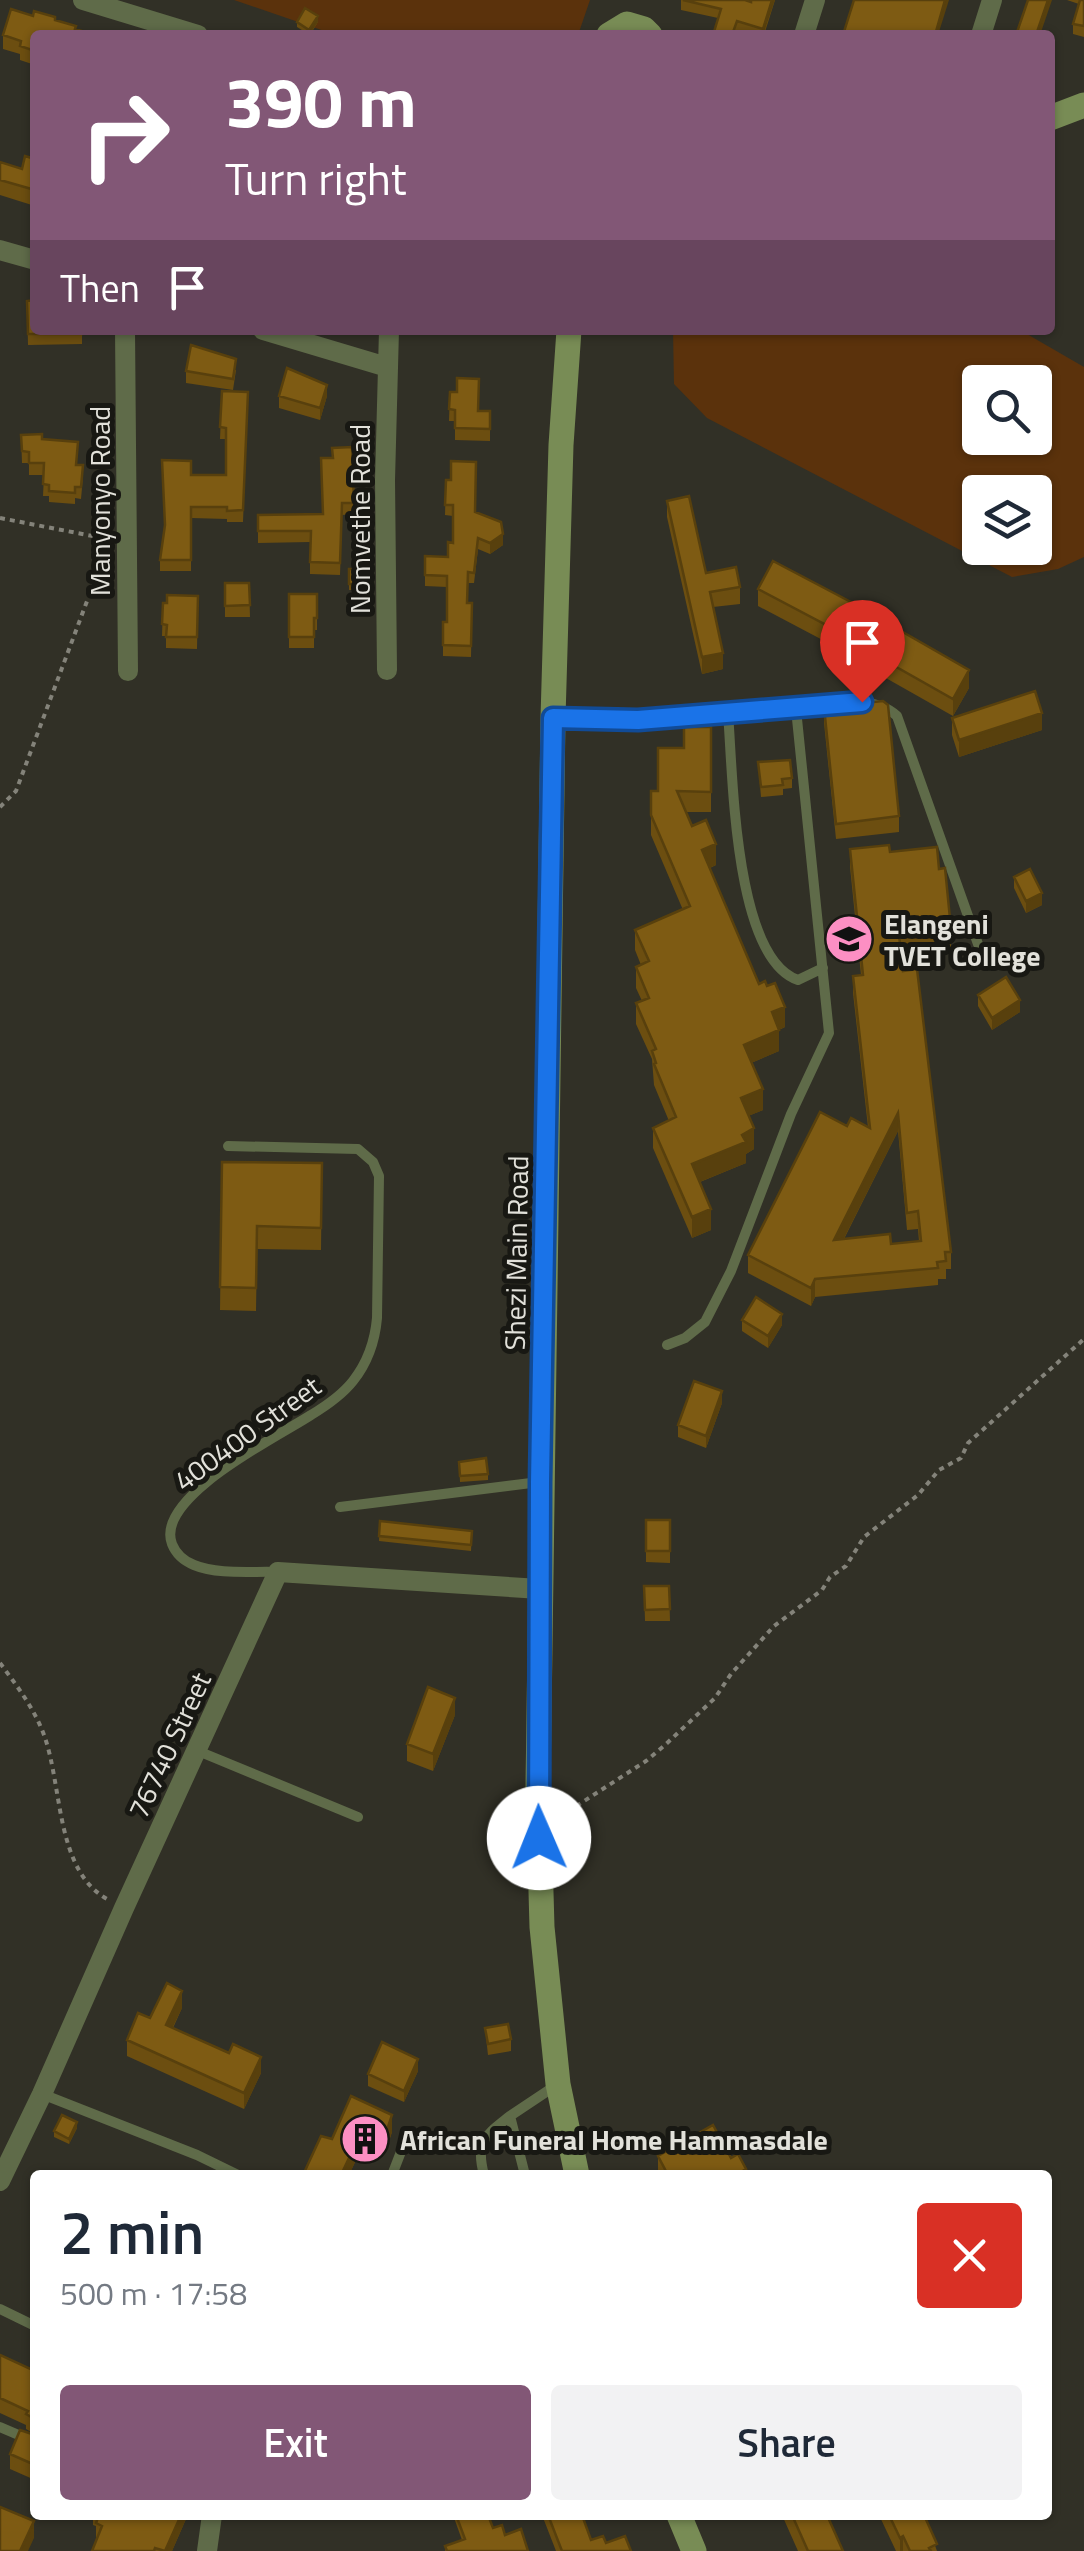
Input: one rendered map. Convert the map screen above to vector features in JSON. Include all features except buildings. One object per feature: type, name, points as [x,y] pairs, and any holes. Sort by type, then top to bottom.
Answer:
[{"type":"street","points":[[83,0],[182,30]]},
{"type":"street","points":[[806,30],[815,0]]},
{"type":"street","points":[[983,30],[992,0]]},
{"type":"street","points":[[615,30],[643,20]]},
{"type":"street","points":[[1055,116],[1084,105]]},
{"type":"street","points":[[0,250],[30,259]]},
{"type":"street","name":"Manyonyo Road","points":[[126,335],[128,671]]},
{"type":"street","points":[[280,335],[388,367]]},
{"type":"street","name":"Nomvethe Road","points":[[387,670],[389,335]]},
{"type":"street","name":"Shezi Main Road","points":[[569,335],[561,445],[553,718],[540,1482],[539,1838],[542,1927],[558,2084],[576,2170]]},
{"type":"street","points":[[278,1572],[540,1589]]},
{"type":"street","name":"76740 Street","points":[[0,2181],[278,1572]]},
{"type":"street","points":[[207,2520],[207,2551]]},
{"type":"street","points":[[681,2520],[694,2551]]},
{"type":"lane","points":[[553,718],[638,720],[862,702],[887,706],[897,716],[978,944]]},
{"type":"lane","points":[[667,1345],[685,1338],[705,1322],[731,1271],[791,1114],[829,1033],[796,709]]},
{"type":"lane","points":[[728,713],[742,866],[752,920],[762,945],[785,976],[798,980],[823,968]]},
{"type":"lane","name":"400400 Street","points":[[228,1146],[358,1149],[373,1162],[379,1176],[377,1318],[375,1339],[366,1360],[339,1394],[201,1488],[172,1522],[173,1546],[181,1558],[194,1565],[278,1572]]},
{"type":"lane","points":[[340,1508],[540,1482]]},
{"type":"lane","points":[[198,1751],[358,1817]]},
{"type":"lane","points":[[483,2170],[480,2146],[486,2135],[558,2084]]},
{"type":"lane","points":[[42,2094],[228,2170]]},
{"type":"lane","points":[[510,2116],[524,2170]]},
{"type":"lane","points":[[394,2170],[409,2131]]},
{"type":"lane","points":[[0,2309],[30,2324]]},
{"type":"lane","points":[[0,2427],[30,2440]]},
{"type":"path","points":[[0,518],[127,543]]},
{"type":"path","points":[[0,808],[16,791],[105,553],[127,543]]},
{"type":"path","points":[[539,1838],[578,1805],[665,1745],[715,1698],[774,1626],[809,1602],[846,1566],[864,1536],[918,1495],[940,1470],[961,1458],[968,1443],[1084,1340]]},
{"type":"path","points":[[0,1663],[35,1712],[46,1740],[76,1872],[92,1892],[124,1908]]},
{"type":"shaded area","points":[[234,0],[590,0],[580,30],[321,30]]},
{"type":"shaded area","points":[[673,335],[1029,335],[1084,367],[1084,557],[1058,569],[1012,577],[989,565],[1052,565],[1052,475],[962,475],[962,551],[707,418],[674,384]]},
{"type":"place","name":"Elangeni TVET College","points":[[849,939]]},
{"type":"place","name":"African Funeral Home Hammasdale","points":[[365,2139]]},
{"type":"route","points":[[539,1838],[540,1482],[553,718],[638,720],[862,702]]}]
